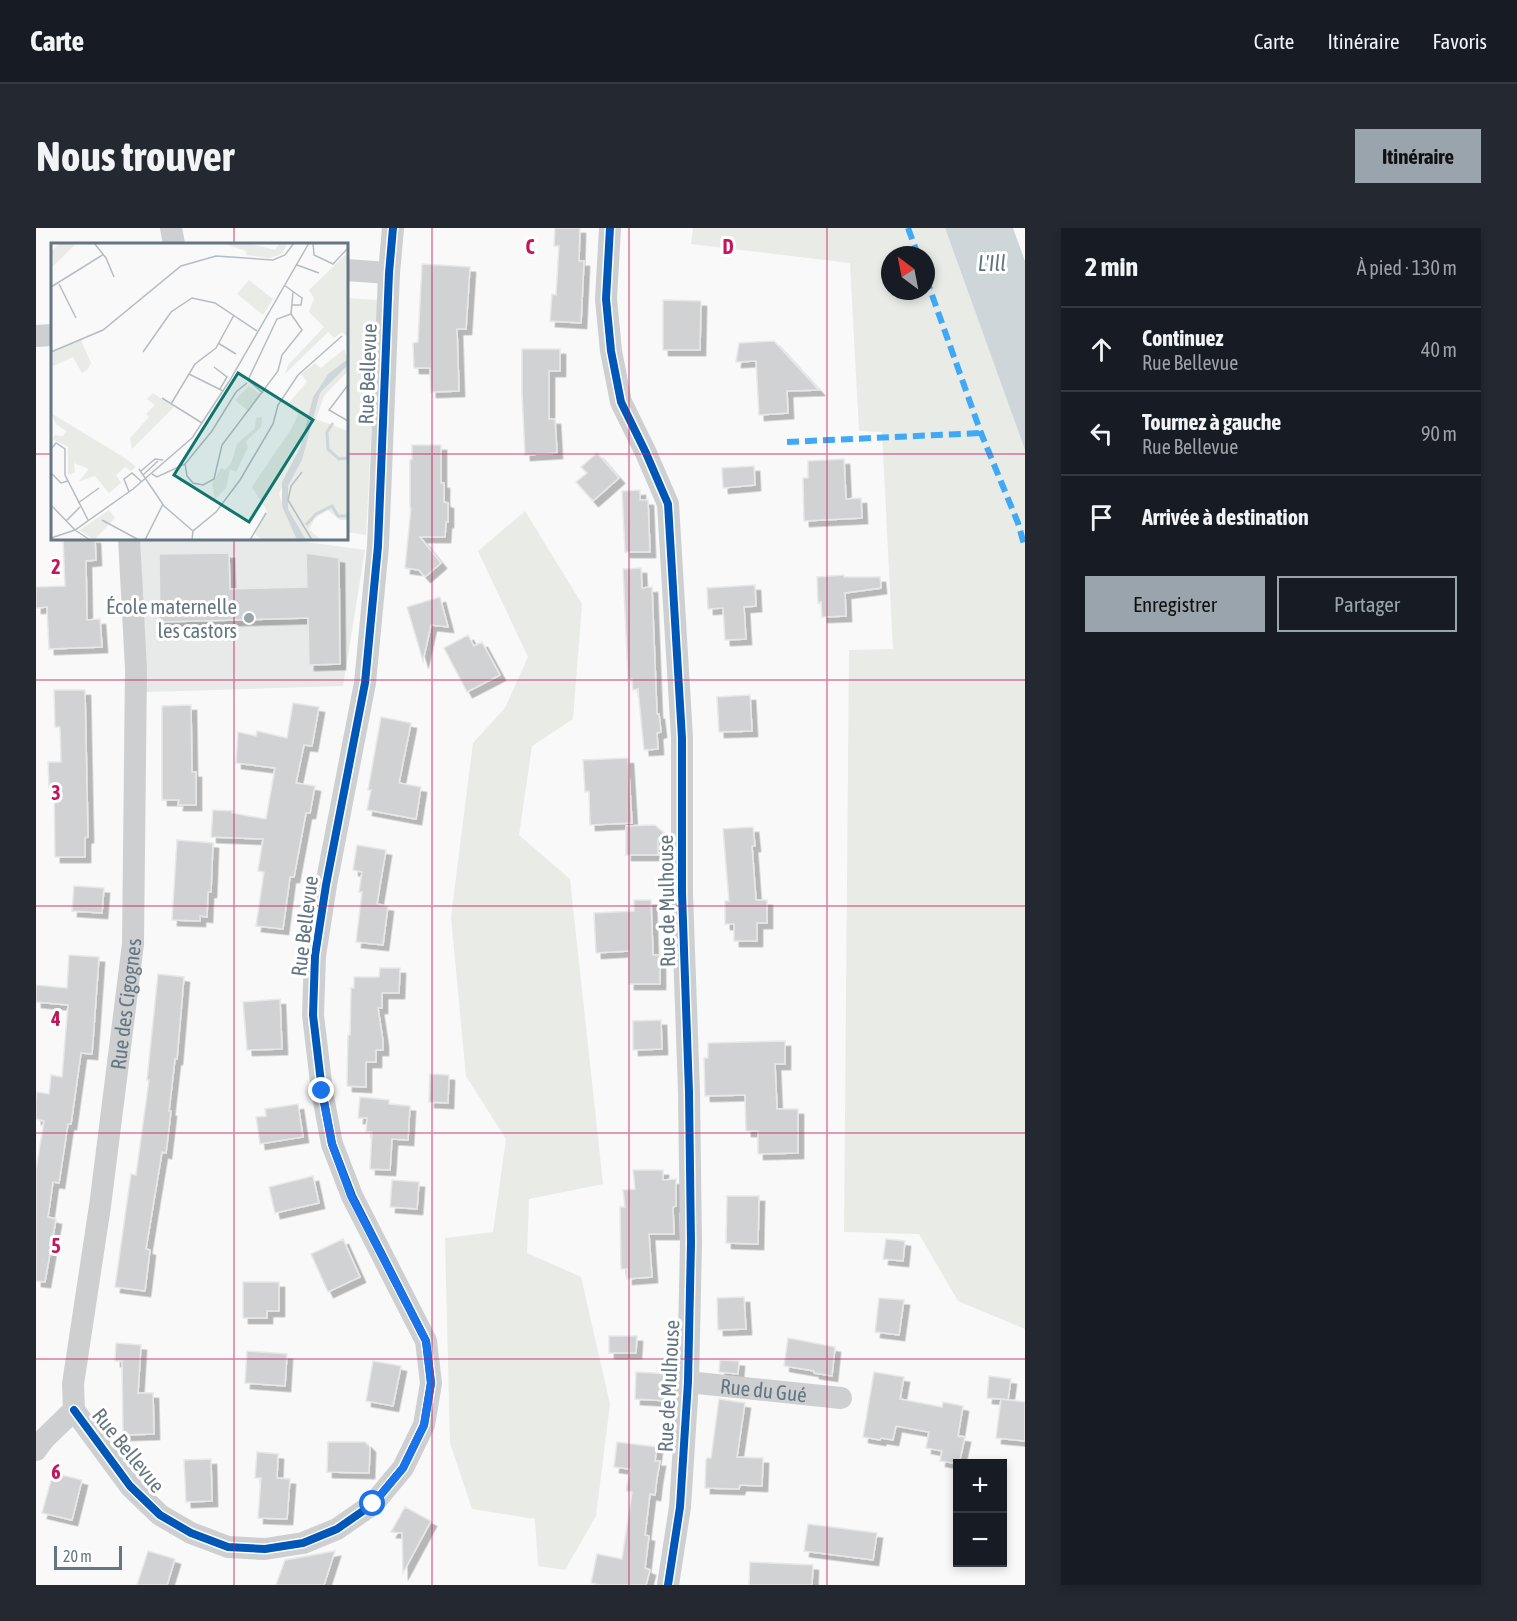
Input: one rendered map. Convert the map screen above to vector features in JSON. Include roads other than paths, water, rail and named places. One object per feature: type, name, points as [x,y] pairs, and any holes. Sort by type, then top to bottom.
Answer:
[{"type":"street","points":[[171,228],[174,243]]},
{"type":"street","name":"Rue Bellevue","points":[[74,1410],[130,1486],[160,1515],[191,1533],[228,1547],[265,1550],[303,1543],[337,1530],[373,1504],[403,1468],[424,1425],[431,1383],[426,1341],[351,1196],[332,1144],[322,1091],[313,1015],[315,956],[326,885],[365,683],[378,546],[389,273],[393,228]]},
{"type":"street","name":"Rue de Mulhouse","points":[[610,228],[606,298],[621,402],[668,504],[682,738],[682,893],[689,1092],[691,1243],[688,1382],[680,1507],[668,1585]]},
{"type":"street","points":[[348,270],[389,273]]},
{"type":"street","points":[[36,336],[51,335]]},
{"type":"street","name":"Rue des Cigognes","points":[[74,1410],[73,1384],[100,1206],[133,944],[136,669],[129,540]]},
{"type":"street","name":"Rue du Gué","points":[[688,1382],[841,1398]]},
{"type":"street","points":[[36,1450],[74,1410]]},
{"type":"water","name":"L'Ill","points":[[945,228],[1013,228],[1025,261],[1025,450]]},
{"type":"place","name":"École maternelle les castors","points":[[249,618]]}]
